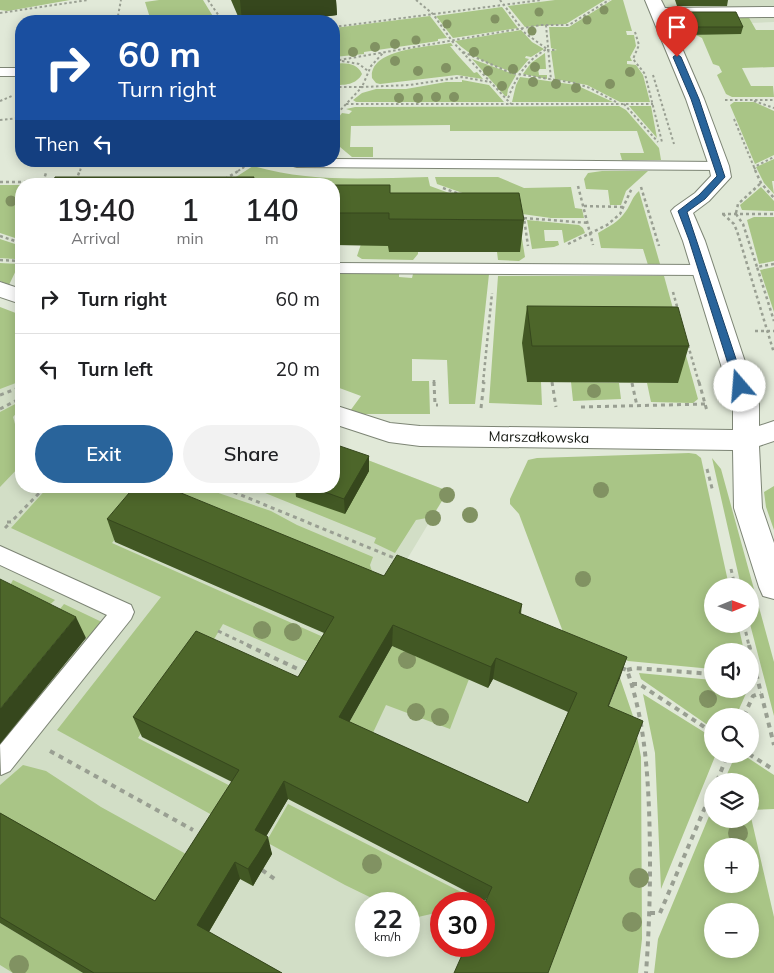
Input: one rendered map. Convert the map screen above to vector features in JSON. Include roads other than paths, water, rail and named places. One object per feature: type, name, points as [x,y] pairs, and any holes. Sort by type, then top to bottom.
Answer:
[{"type":"street","points":[[774,12],[656,7],[695,99],[719,166],[721,177],[702,197],[682,211],[746,404],[746,487],[748,508],[774,587]]},
{"type":"street","points":[[0,289],[15,295]]},
{"type":"street","name":"Marszałkowska","points":[[340,416],[389,432],[420,436],[747,440],[774,432]]},
{"type":"lane","points":[[0,72],[15,72]]},
{"type":"lane","points":[[340,164],[719,166]]},
{"type":"lane","points":[[340,268],[702,270]]},
{"type":"lane","points":[[0,555],[122,612],[1,763]]}]
